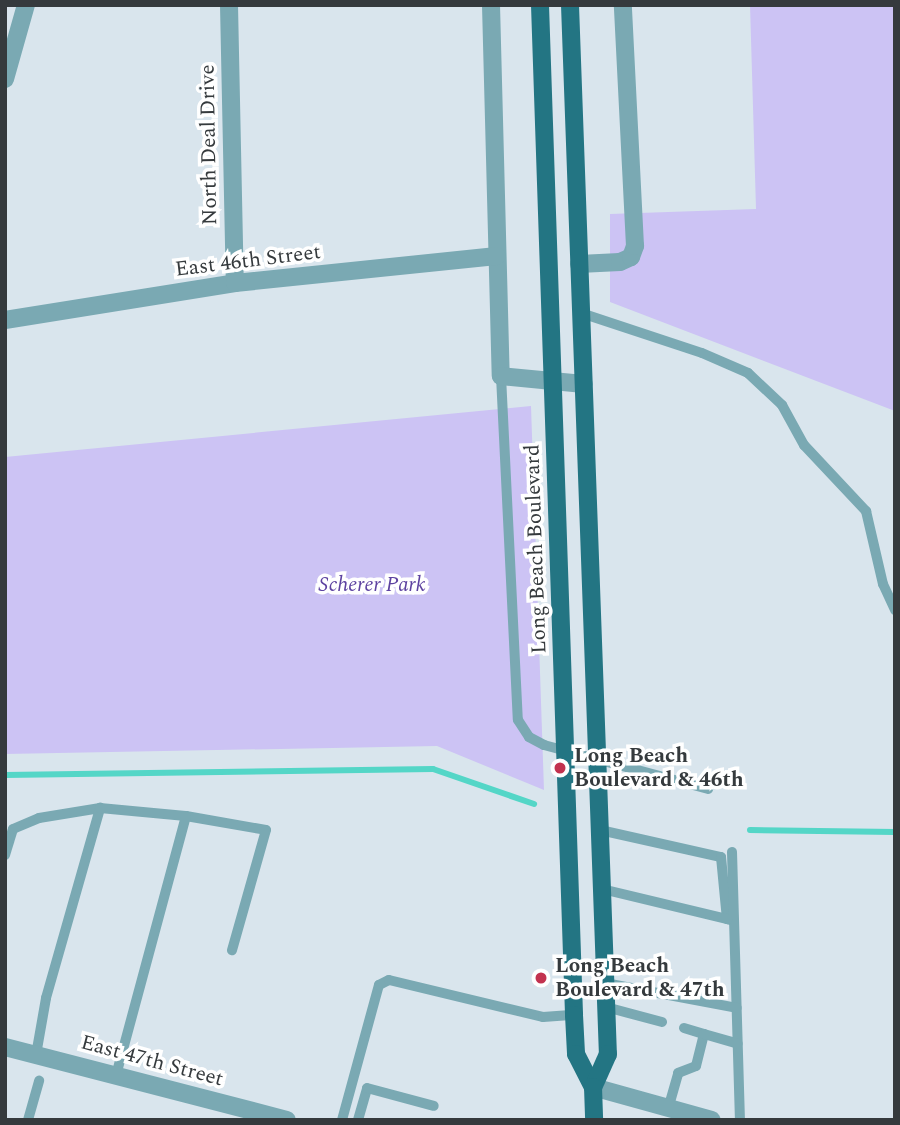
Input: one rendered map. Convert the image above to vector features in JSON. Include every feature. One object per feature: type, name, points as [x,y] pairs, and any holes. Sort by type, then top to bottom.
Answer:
[{"type":"main road","name":"Long Beach Boulevard","points":[[540,5],[574,1015],[576,1054],[593,1087],[594,1120]]},
{"type":"main road","name":"Long Beach Boulevard","points":[[570,5],[607,1006],[608,1054],[593,1087]]},
{"type":"street","points":[[5,79],[26,5]]},
{"type":"street","name":"North Deal Drive","points":[[229,5],[234,283]]},
{"type":"street","points":[[491,5],[501,376],[552,378],[584,384]]},
{"type":"street","points":[[579,264],[620,262],[631,257],[635,246],[623,5]]},
{"type":"street","name":"East 46th Street","points":[[5,320],[234,283],[497,256]]},
{"type":"street","name":"East 47th Street","points":[[5,1047],[287,1120]]},
{"type":"street","points":[[593,1087],[701,1119]]},
{"type":"lane","points":[[581,313],[702,353],[748,373],[782,405],[804,445],[866,511],[883,584],[895,610]]},
{"type":"lane","points":[[501,376],[518,720],[529,737],[565,751],[708,789]]},
{"type":"lane","points":[[36,1055],[46,999],[100,808]]},
{"type":"lane","points":[[5,855],[13,829],[39,818],[100,808],[186,816],[266,830],[232,950]]},
{"type":"lane","points":[[116,1075],[186,816]]},
{"type":"lane","points":[[600,830],[721,857],[730,920],[737,1008],[740,1120]]},
{"type":"lane","points":[[730,920],[733,852]]},
{"type":"lane","points":[[602,888],[730,920]]},
{"type":"lane","points":[[342,1120],[379,985],[389,980],[543,1017],[574,1015]]},
{"type":"lane","points":[[606,983],[737,1008]]},
{"type":"lane","points":[[607,1006],[663,1022]]},
{"type":"lane","points":[[684,1028],[738,1044]]},
{"type":"lane","points":[[668,1109],[678,1073],[696,1066],[704,1034]]},
{"type":"lane","points":[[28,1120],[39,1080]]},
{"type":"lane","points":[[358,1120],[367,1088],[434,1106]]},
{"type":"green space","points":[[750,5],[895,5],[895,411],[610,302],[610,214],[756,209]]},
{"type":"green space","name":"Scherer Park","points":[[531,406],[544,790],[437,746],[5,754],[5,457]]},
{"type":"waterway","points":[[5,775],[433,769],[534,804]]},
{"type":"waterway","points":[[750,830],[895,832]]},
{"type":"place","name":"Long Beach Boulevard & 46th","points":[[560,768]]},
{"type":"place","name":"Long Beach Boulevard & 47th","points":[[541,978]]}]
